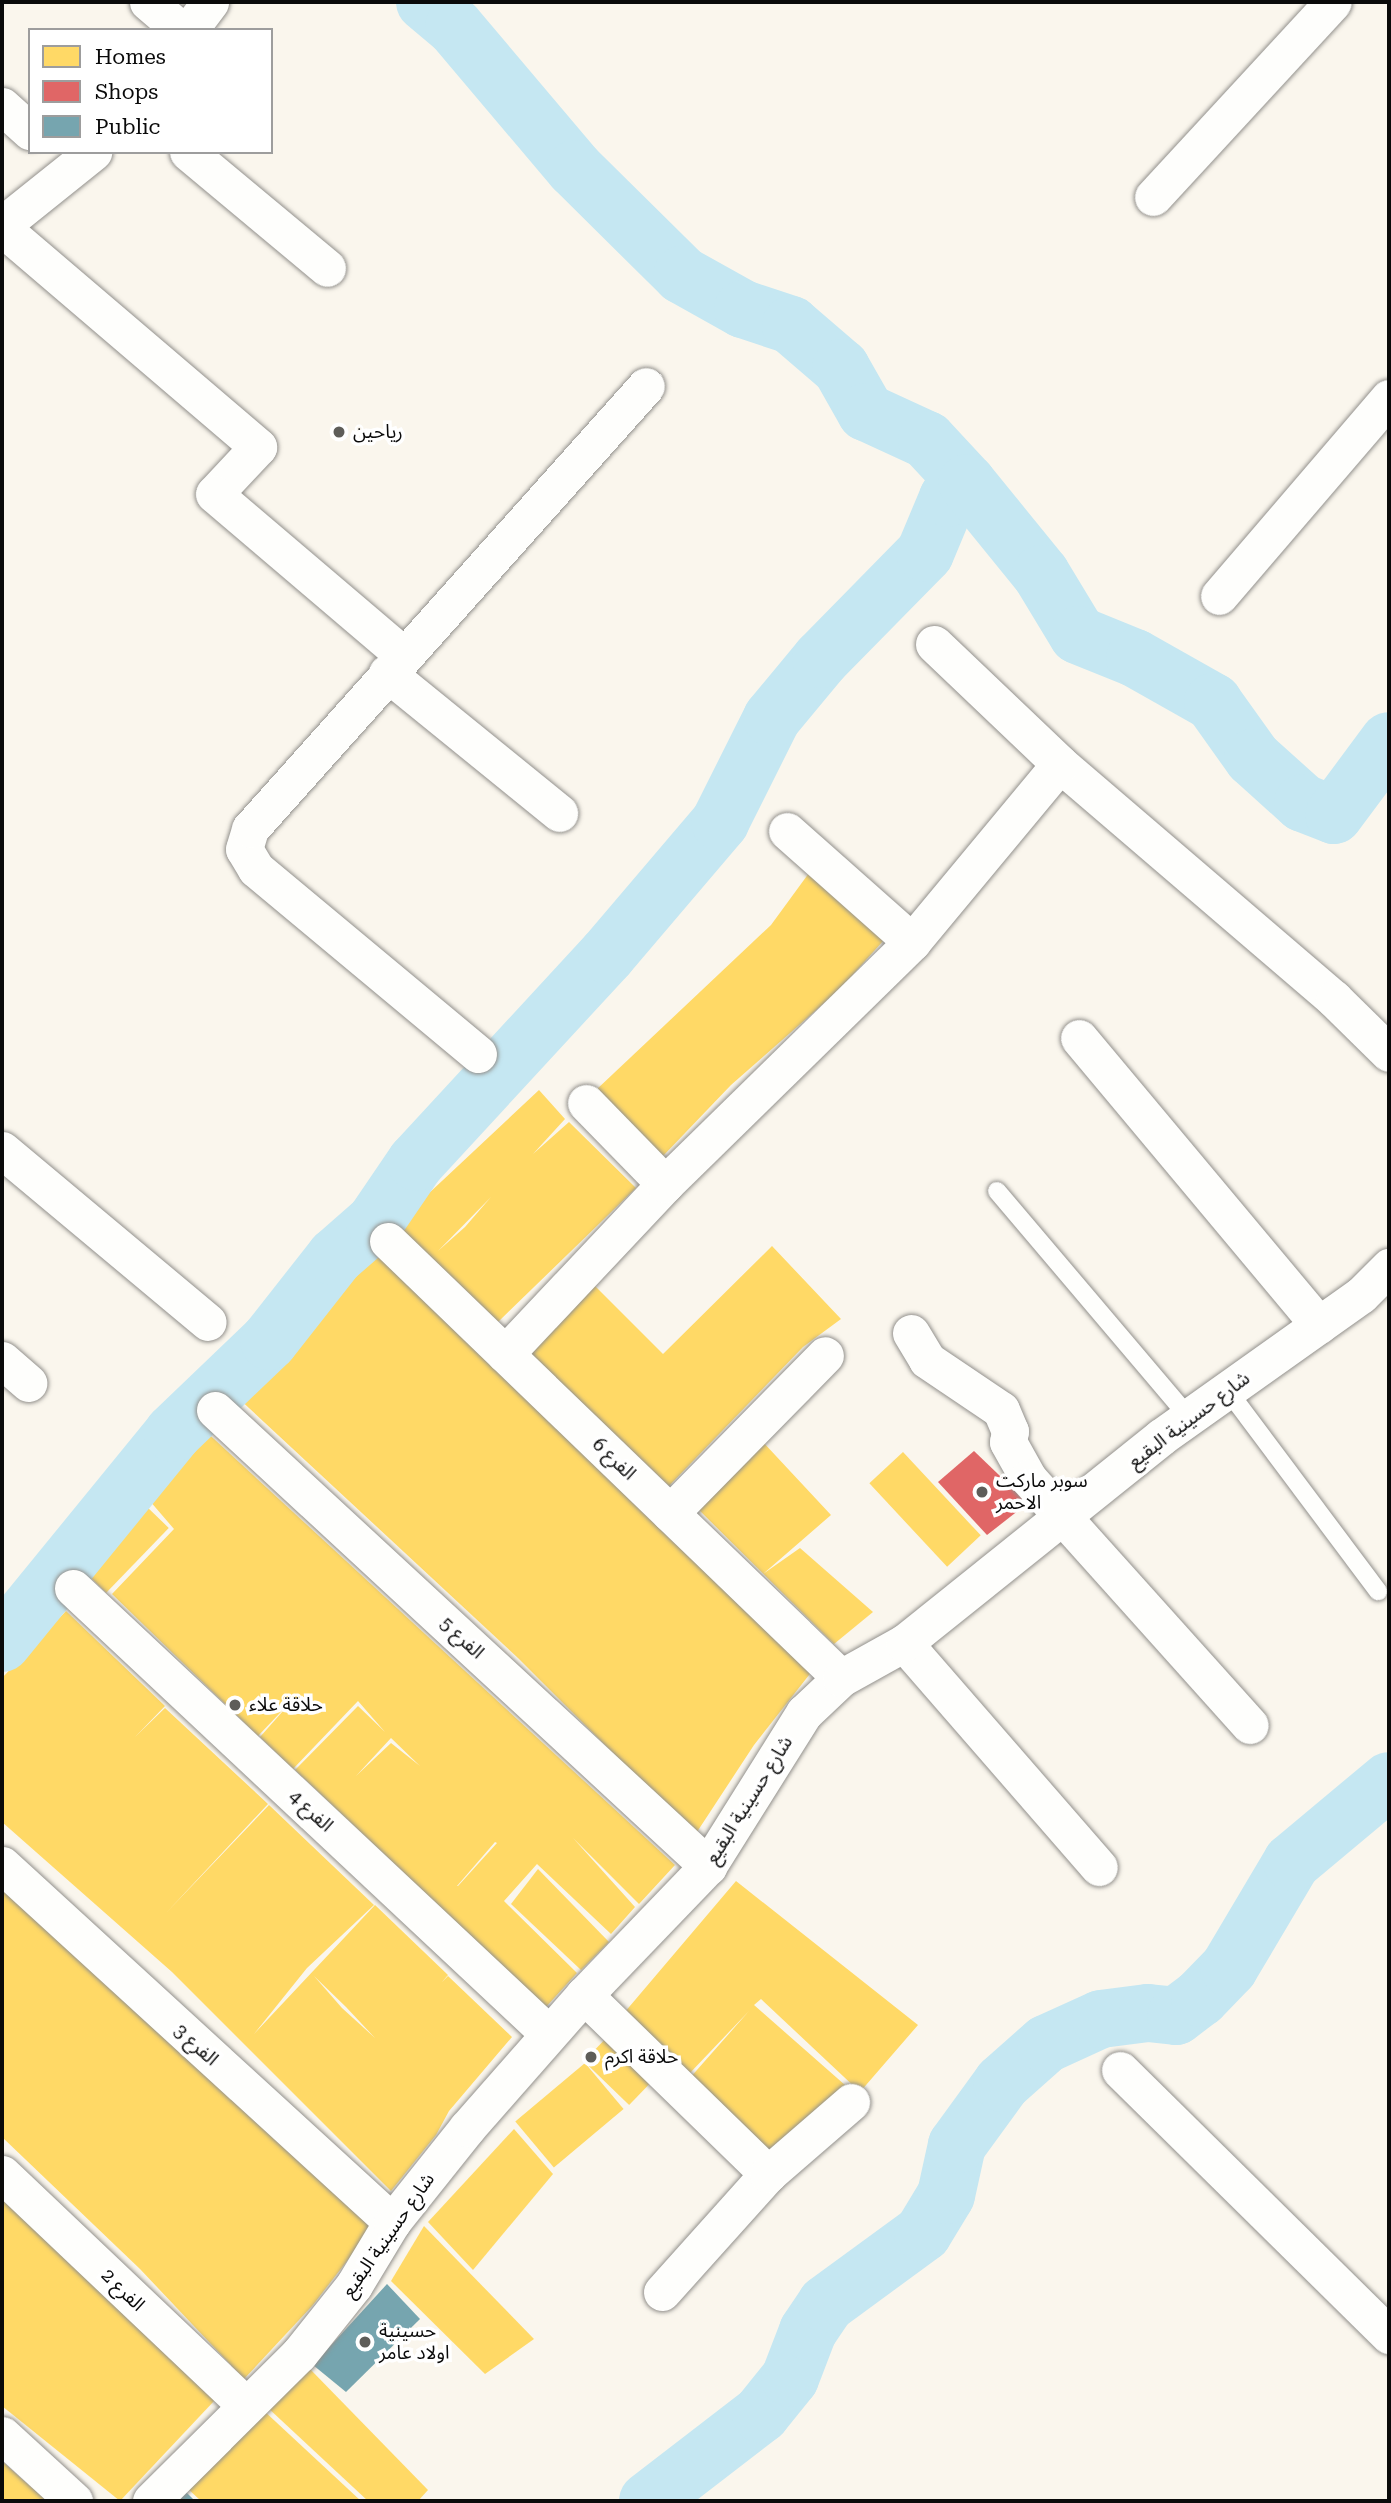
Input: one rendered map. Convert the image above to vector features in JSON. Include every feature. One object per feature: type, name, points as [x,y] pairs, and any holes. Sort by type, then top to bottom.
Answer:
[{"type":"street","points":[[148,2],[179,28]]},
{"type":"street","points":[[190,28],[210,2]]},
{"type":"street","points":[[1153,197],[1333,2]]},
{"type":"street","points":[[2,106],[28,129]]},
{"type":"street","points":[[189,154],[327,268]]},
{"type":"street","points":[[74,158],[2,226],[258,447],[214,495],[559,813]]},
{"type":"street","points":[[478,1055],[256,869],[244,849],[250,829],[646,386]]},
{"type":"street","points":[[1219,596],[1389,398]]},
{"type":"street","points":[[934,644],[1060,764],[1334,999],[1389,1053]]},
{"type":"street","points":[[505,1354],[665,1184],[912,942],[1060,764]]},
{"type":"street","points":[[787,831],[912,942]]},
{"type":"street","points":[[1079,1038],[1320,1325]]},
{"type":"street","points":[[586,1103],[665,1184]]},
{"type":"street","points":[[2,1150],[208,1322]]},
{"type":"street","name":"الفرع 6","points":[[388,1241],[841,1678]]},
{"type":"street","name":"شارع حسينية البقيع","points":[[151,2501],[299,2354],[354,2285],[393,2222],[549,2034],[708,1867],[804,1713],[841,1678],[904,1643],[1067,1517],[1189,1417],[1229,1392],[1320,1325],[1383,1286]]},
{"type":"street","points":[[911,1334],[927,1360],[1001,1410],[1010,1431],[1008,1442],[1028,1478],[1067,1517],[1250,1725]]},
{"type":"street","points":[[670,1513],[825,1354]]},
{"type":"street","name":"الفرع 5","points":[[215,1410],[708,1867]]},
{"type":"street","name":"الفرع 4","points":[[73,1588],[549,2034]]},
{"type":"street","points":[[904,1643],[1099,1867]]},
{"type":"street","name":"الفرع 3","points":[[2,1865],[393,2222]]},
{"type":"street","points":[[584,1995],[768,2174]]},
{"type":"street","points":[[1120,2070],[1389,2335]]},
{"type":"street","points":[[662,2292],[768,2174],[851,2102]]},
{"type":"street","name":"الفرع 2","points":[[2,2174],[245,2405]]},
{"type":"street","points":[[2,2435],[74,2501]]},
{"type":"lane","points":[[997,1191],[1189,1417]]},
{"type":"lane","points":[[1229,1392],[1378,1591]]},
{"type":"building: Homes","points":[[809,873],[884,940],[839,990],[731,1085],[663,1156],[596,1090],[771,925]]},
{"type":"building: Homes","points":[[539,1090],[565,1119],[533,1154],[569,1122],[636,1188],[498,1322],[395,1225]],"holes":[[[491,1197],[465,1227],[438,1251]]]},
{"type":"building: Homes","points":[[366,1244],[670,1539],[813,1670],[754,1745],[695,1835],[518,1658],[235,1395]]},
{"type":"building: Homes","points":[[772,1246],[841,1319],[803,1347],[669,1486],[527,1350],[592,1283],[663,1354]]},
{"type":"building: Homes","points":[[200,1426],[675,1865],[639,1904],[573,1838],[635,1907],[611,1934],[537,1864],[504,1901],[577,1973],[546,2007],[295,1770],[358,1706],[385,1732],[358,1701],[293,1769],[260,1737],[298,1694],[258,1736],[112,1594],[174,1529],[143,1493]],"holes":[[[391,1738],[420,1766],[391,1743],[356,1776]],[[495,1842],[497,1843],[457,1886]]]},
{"type":"building: Homes","points":[[762,1441],[831,1515],[763,1574],[693,1504]]},
{"type":"building: Homes","points":[[903,1452],[981,1535],[947,1567],[869,1483]]},
{"type":"building: Homes","points":[[145,1505],[169,1528],[106,1593],[82,1570]]},
{"type":"building: Homes","points":[[800,1548],[873,1612],[834,1644],[763,1574]]},
{"type":"building: Homes","points":[[66,1611],[165,1706],[135,1737],[165,1708],[268,1804],[166,1913],[269,1805],[374,1905],[307,1968],[254,2034],[375,1905],[448,1975],[442,1982],[448,1976],[512,2037],[449,2111],[436,2135],[391,2191],[172,1972],[2,1822],[2,1678]],"holes":[[[314,1976],[375,2038],[342,2008]]]},
{"type":"building: Homes","points":[[538,1869],[609,1942],[581,1970],[511,1904]]},
{"type":"building: Homes","points":[[736,1881],[918,2025],[860,2092],[761,1999],[754,2005],[845,2085],[769,2150],[689,2079],[749,2011],[689,2074],[624,2013]]},
{"type":"building: Homes","points":[[2,1887],[374,2226],[313,2305],[244,2379],[140,2269],[2,2137]]},
{"type":"building: Homes","points":[[613,2031],[658,2075],[629,2105],[584,2061]]},
{"type":"building: Homes","points":[[585,2063],[624,2109],[554,2167],[515,2121]]},
{"type":"building: Homes","points":[[514,2129],[553,2174],[473,2270],[428,2222]]},
{"type":"building: Homes","points":[[2,2197],[215,2400],[120,2501],[2,2406]]},
{"type":"building: Homes","points":[[424,2226],[534,2339],[485,2374],[391,2281]]},
{"type":"building: Homes","points":[[310,2369],[428,2490],[418,2501],[368,2501],[267,2407]]},
{"type":"building: Homes","points":[[262,2409],[361,2501],[201,2501],[187,2488]]},
{"type":"building: Homes","points":[[2,2461],[22,2479],[48,2501],[2,2501]]},
{"type":"building: Shops","name":"سوبر ماركت الاحمر","points":[[974,1451],[1028,1503],[987,1535],[938,1482]]},
{"type":"building: Public","name":"حسينية اولاد عامر","points":[[387,2284],[420,2319],[346,2392],[313,2365]]},
{"type":"building: Public","points":[[183,2489],[195,2501],[172,2501]]},
{"type":"waterway","points":[[425,2],[454,26],[575,169],[682,275],[743,309],[791,325],[841,368],[866,412],[927,440],[967,483]]},
{"type":"waterway","points":[[2,1643],[173,1433],[269,1341],[335,1257],[375,1222],[416,1162],[607,955],[720,822],[772,718],[821,659],[925,553],[948,498],[967,483],[1041,574],[1078,635],[1135,658],[1213,702],[1253,758],[1303,803],[1334,815],[1389,741]]},
{"type":"waterway","points":[[648,2501],[761,2414],[790,2378],[808,2331],[826,2304],[923,2233],[946,2195],[957,2145],[1002,2083],[1046,2044],[1101,2019],[1148,2013],[1176,2016],[1200,1998],[1229,1968],[1292,1862],[1389,1781]]},
{"type":"place","name":"رياحين","points":[[339,432]]},
{"type":"place","name":"سوبر ماركت الاحمر","points":[[982,1492]]},
{"type":"place","name":"حلاقة علاء","points":[[235,1705]]},
{"type":"place","name":"حلاقة اكرم","points":[[591,2057]]},
{"type":"place","name":"حسينية اولاد عامر","points":[[365,2342]]}]
